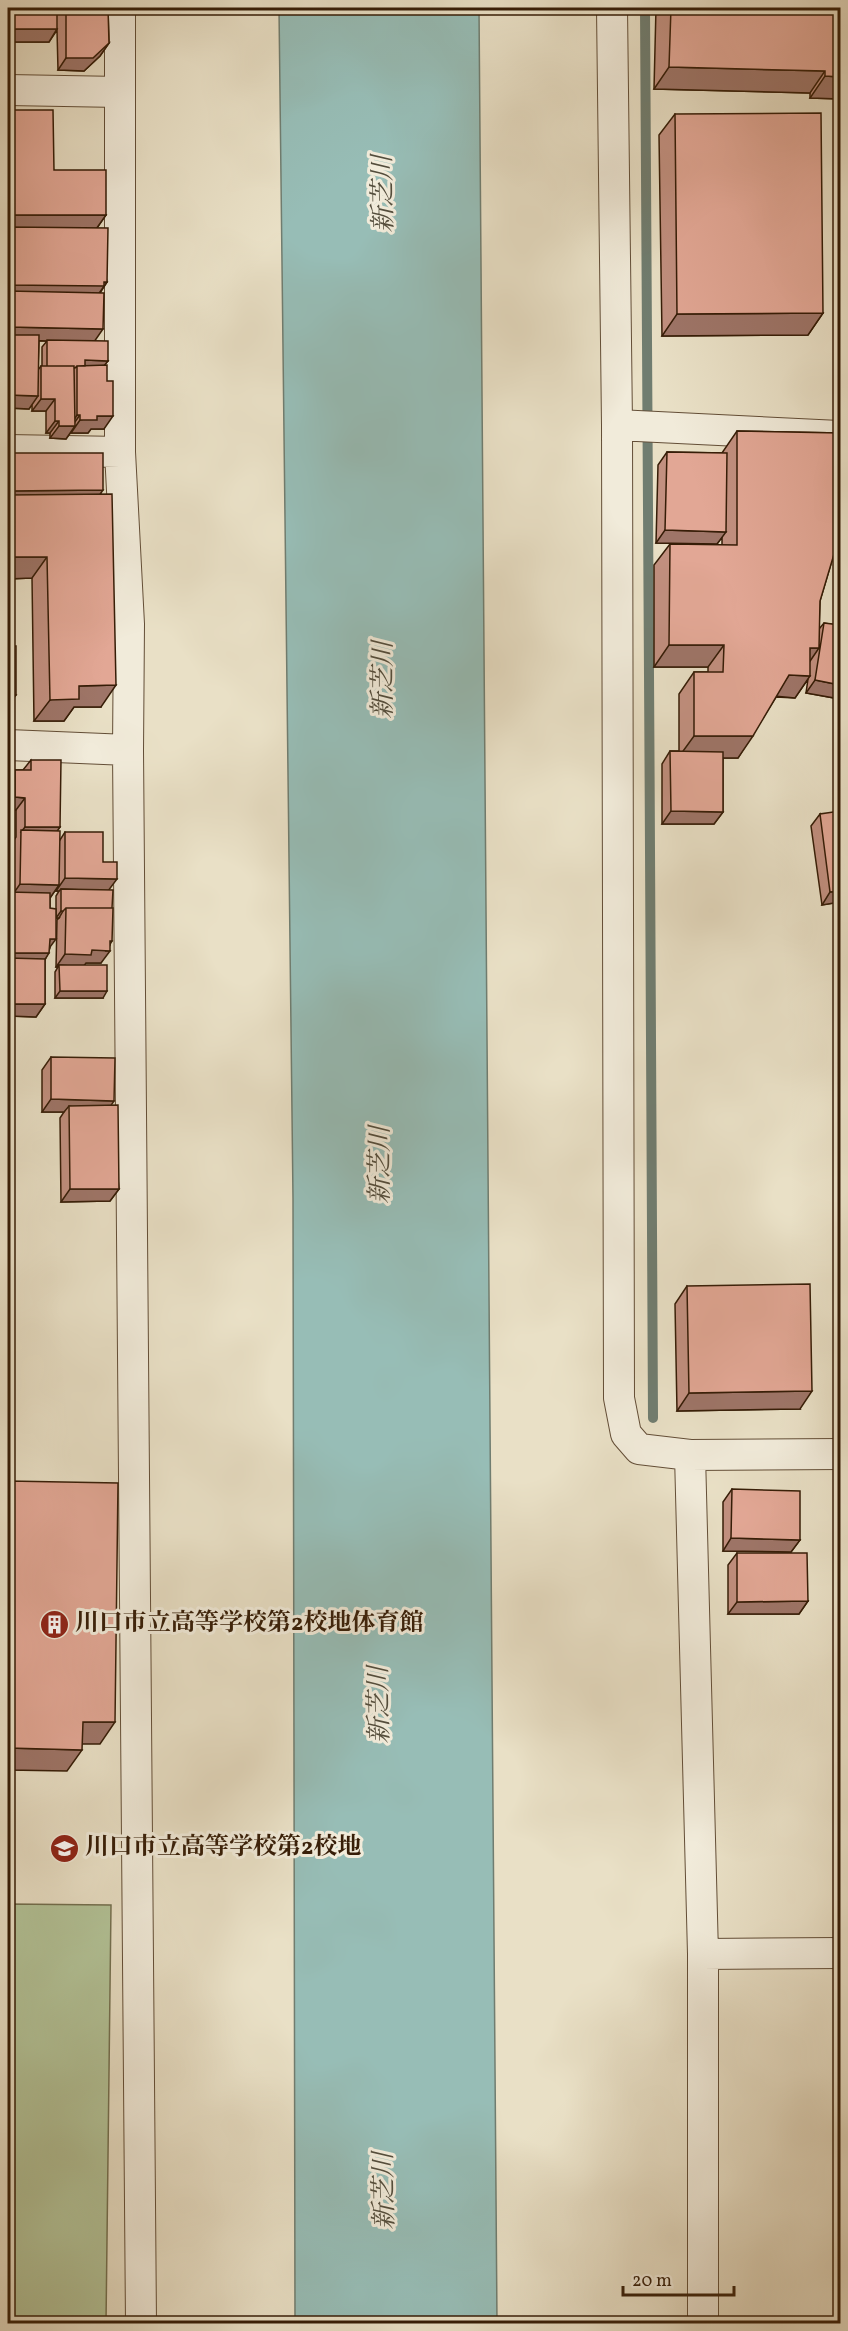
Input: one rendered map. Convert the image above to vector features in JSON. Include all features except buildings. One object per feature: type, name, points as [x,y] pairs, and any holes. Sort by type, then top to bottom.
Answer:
[{"type":"street","points":[[120,8],[120,452],[129,624],[128,750],[141,2324]]},
{"type":"street","points":[[612,8],[617,425],[619,1398],[626,1434],[639,1449],[690,1455],[840,1454]]},
{"type":"street","points":[[8,90],[120,92]]},
{"type":"street","points":[[617,425],[839,436],[840,434]]},
{"type":"street","points":[[8,450],[120,452]]},
{"type":"street","points":[[8,745],[128,750]]},
{"type":"street","points":[[690,1455],[704,1954],[704,2324]]},
{"type":"street","points":[[704,1954],[840,1953]]},
{"type":"green space","points":[[8,1904],[111,1905],[106,2323],[8,2323]]},
{"type":"water","name":"新芝川","points":[[279,8],[479,8],[497,2323],[295,2323],[293,1198]]},
{"type":"waterway","points":[[645,8],[653,1418]]},
{"type":"place","name":"川口市立高等学校第2校地体育館","points":[[54,1624]]},
{"type":"place","name":"川口市立高等学校第2校地","points":[[64,1848]]}]
